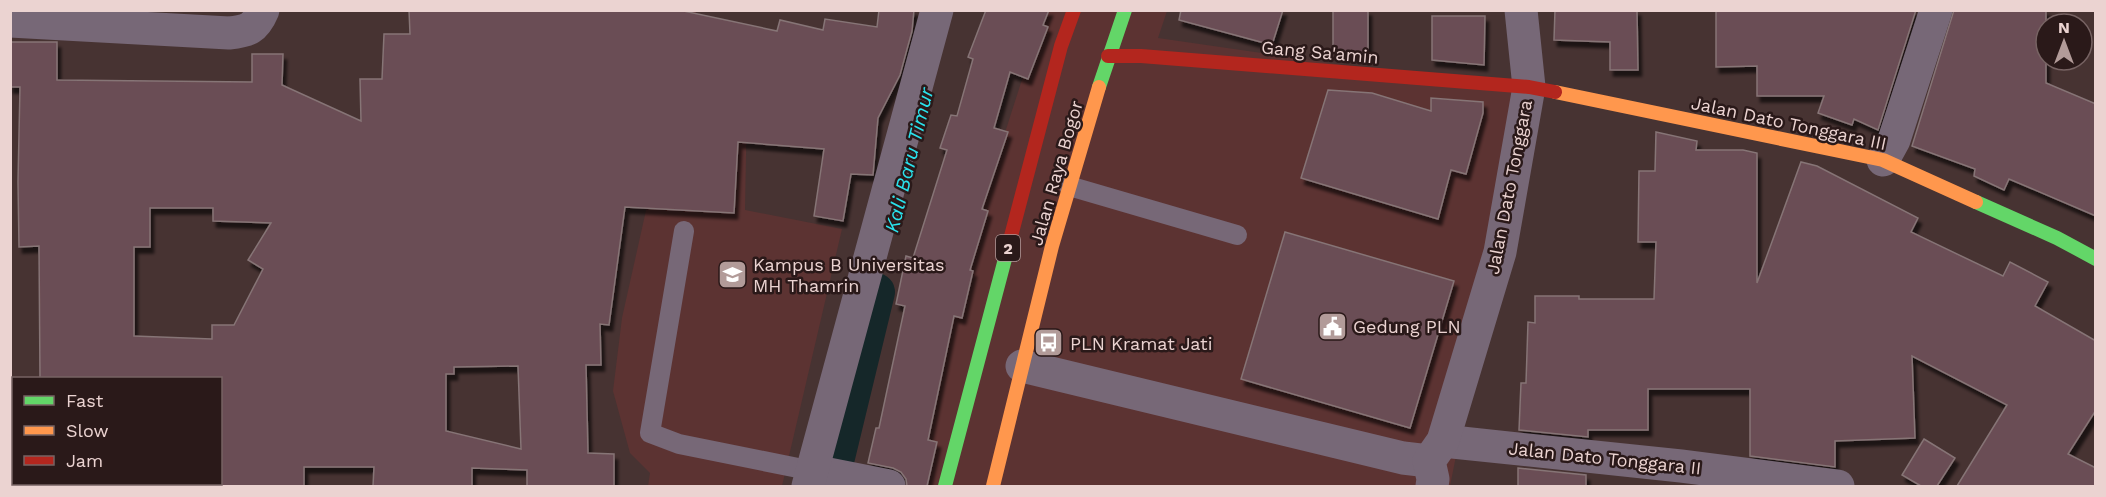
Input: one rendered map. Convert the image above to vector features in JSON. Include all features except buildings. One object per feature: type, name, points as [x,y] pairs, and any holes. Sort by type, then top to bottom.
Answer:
[{"type":"main road","name":"Jalan Raya Bogor","points":[[945,486],[1061,46],[1074,10]]},
{"type":"main road","name":"Jalan Raya Bogor","points":[[993,486],[1069,186],[1108,56],[1125,10]]},
{"type":"main road","name":"Gang Sa'amin","points":[[1108,56],[1141,56],[1529,87]]},
{"type":"main road","name":"Jalan Dato Tonggara III","points":[[1529,87],[1883,160],[2057,238],[2096,259]]},
{"type":"street","points":[[10,21],[229,33],[249,30],[260,18],[263,10]]},
{"type":"street","points":[[889,486],[822,477],[937,10]]},
{"type":"street","name":"Jalan Dato Tonggara","points":[[1435,463],[1500,252],[1529,87],[1521,10]]},
{"type":"street","points":[[1883,160],[1894,140],[1936,10]]},
{"type":"street","points":[[1022,366],[1391,455],[1435,463]]},
{"type":"street","name":"Jalan Dato Tonggara II","points":[[1435,463],[1681,466],[1838,486]]},
{"type":"lane","points":[[1069,186],[1237,235]]},
{"type":"lane","points":[[684,231],[650,433],[679,444],[822,477]]},
{"type":"shaded area","name":"Kampus B Universitas MH Thamrin","points":[[580,11],[696,11],[692,98],[747,101],[745,210],[842,229],[782,486],[648,486],[650,473],[630,453],[613,391],[622,318],[647,206]]},
{"type":"shaded area","points":[[1044,11],[1167,11],[1158,38],[1529,92],[1450,486],[910,486],[960,273]]},
{"type":"waterway","name":"Kali Baru Timur","points":[[829,486],[876,292]]},
{"type":"traffic: fast","points":[[1099,87],[1125,10]]},
{"type":"traffic: fast","points":[[1976,202],[2057,238],[2096,259]]},
{"type":"traffic: fast","points":[[945,486],[1010,240]]},
{"type":"traffic: slow","points":[[993,486],[1052,246],[1099,87]]},
{"type":"traffic: slow","points":[[1555,92],[1883,160],[1976,202]]},
{"type":"traffic: jam","points":[[1010,240],[1061,46],[1074,10]]},
{"type":"traffic: jam","points":[[1108,56],[1141,56],[1529,87],[1555,92]]},
{"type":"place","name":"Kampus B Universitas MH Thamrin","points":[[732,274]]},
{"type":"place","name":"Gedung PLN","points":[[1332,326]]},
{"type":"place","name":"PLN Kramat Jati","points":[[1049,343]]}]
